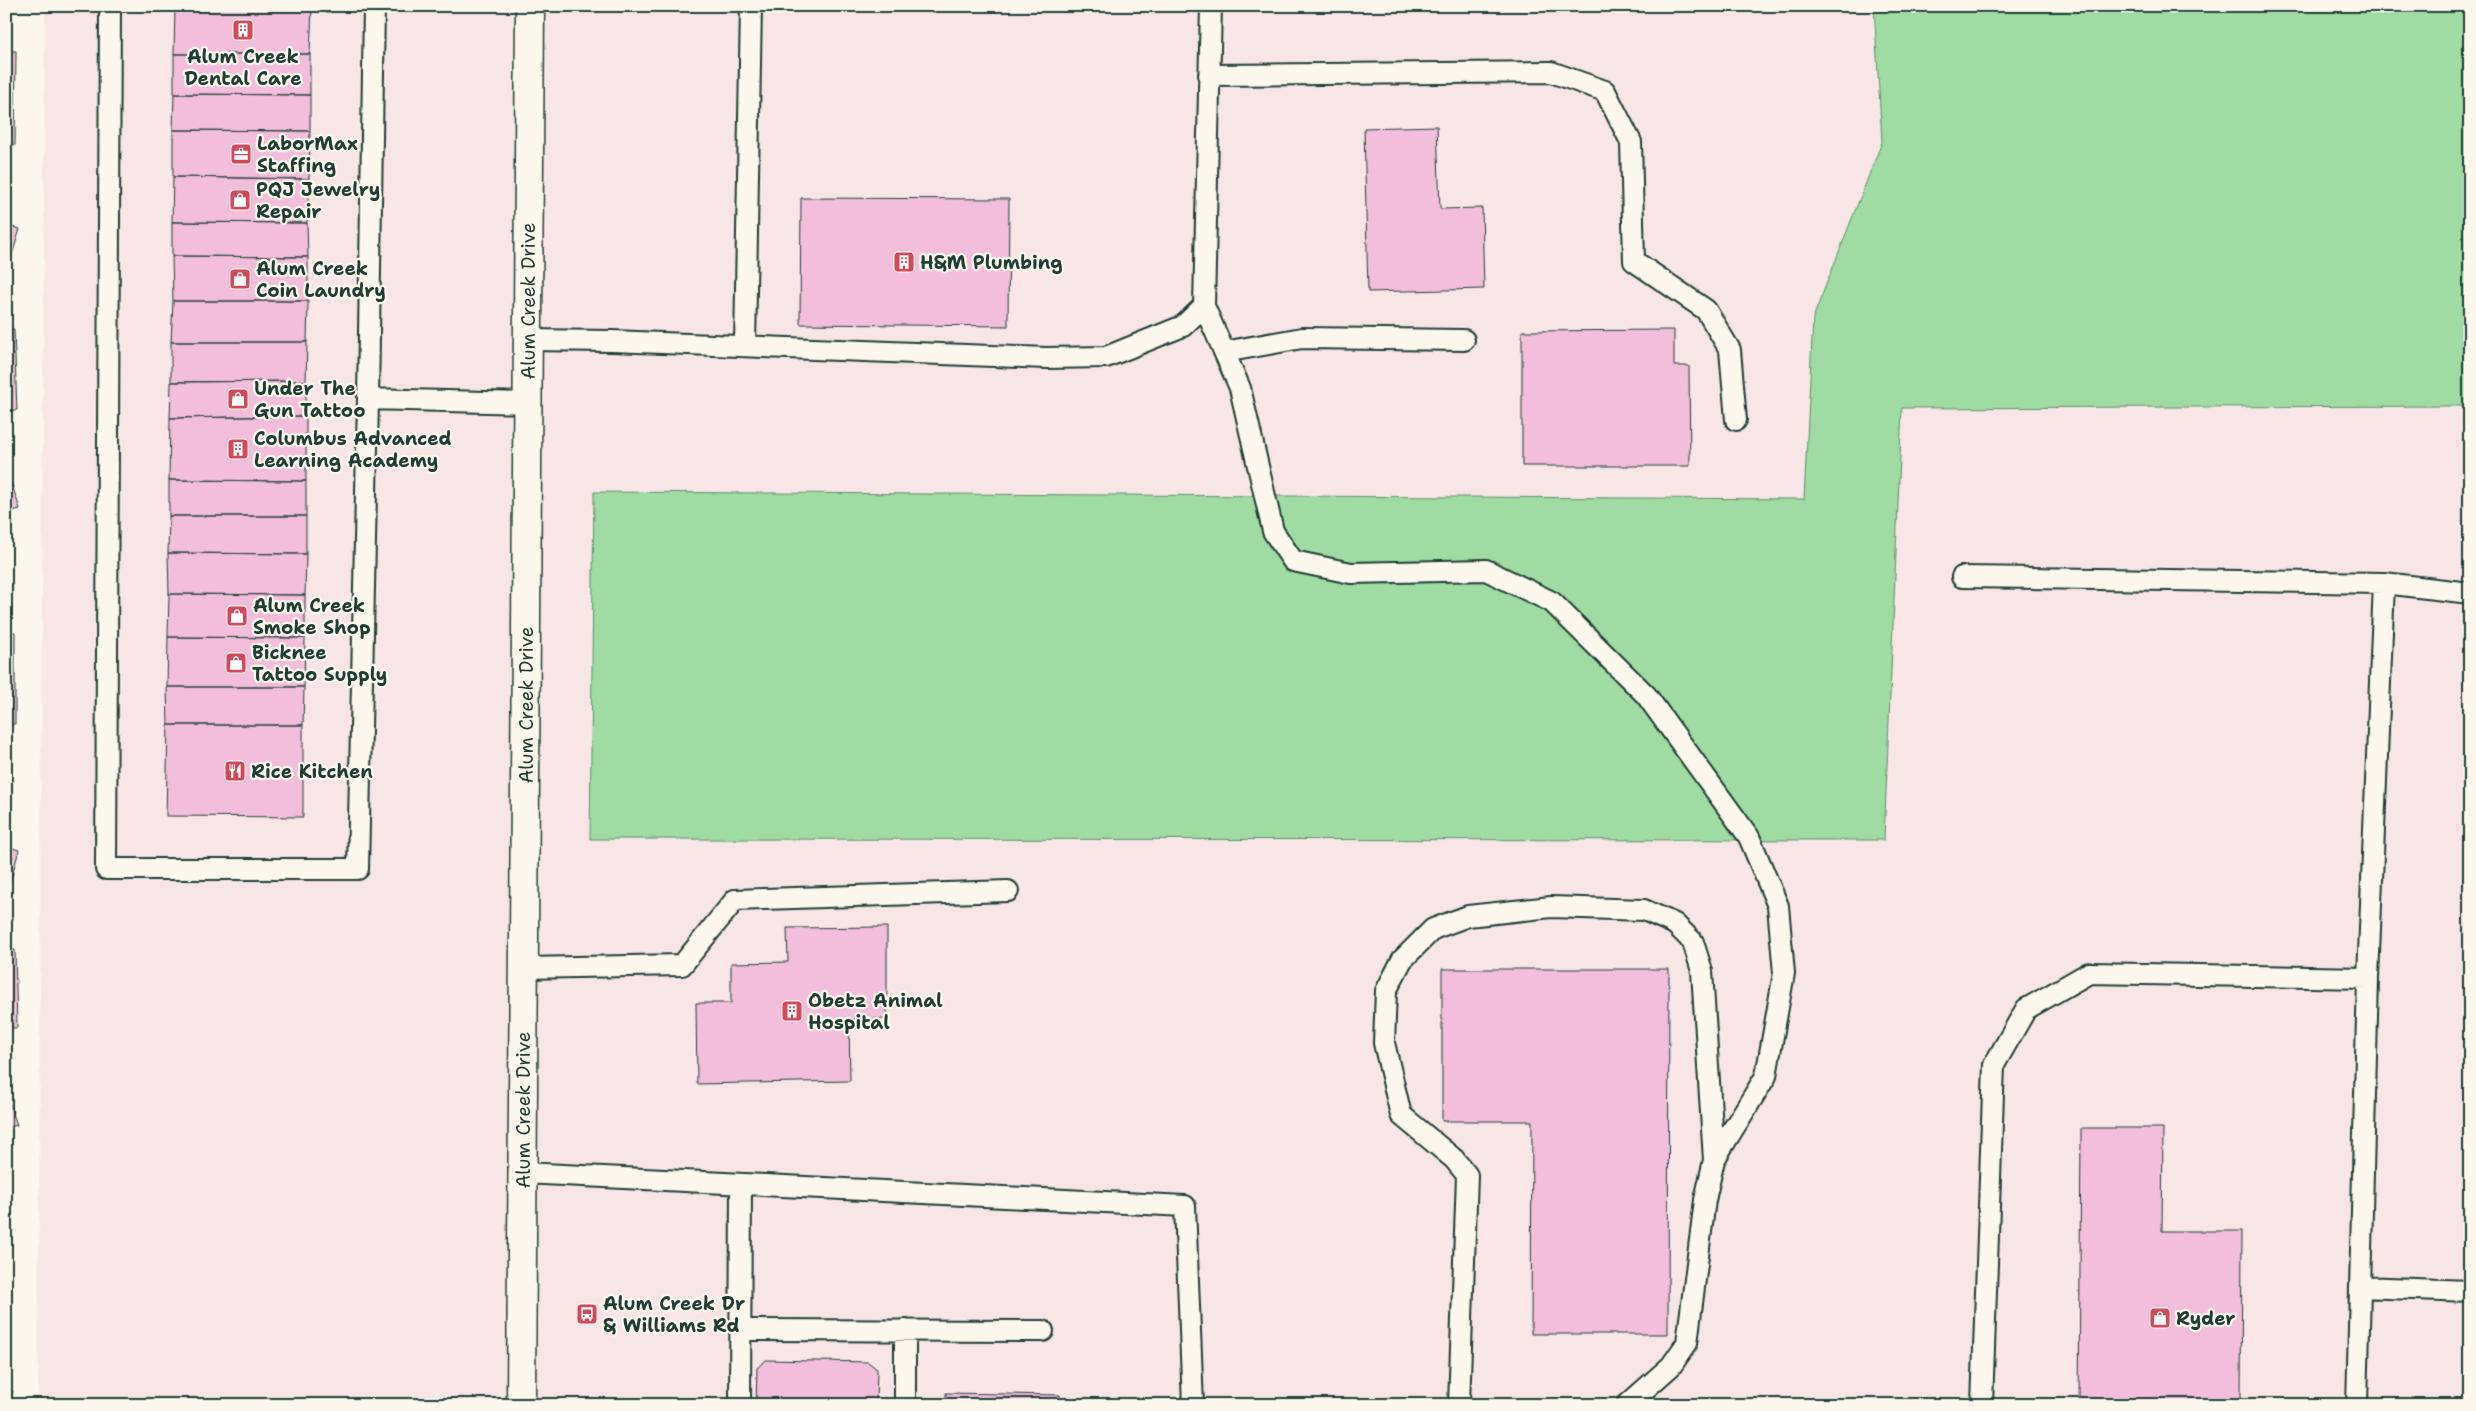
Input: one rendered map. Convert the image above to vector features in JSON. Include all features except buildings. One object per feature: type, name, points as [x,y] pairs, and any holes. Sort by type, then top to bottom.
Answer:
[{"type":"main road","name":"Alum Creek Drive","points":[[521,1405],[530,6]]},
{"type":"lane","points":[[110,6],[106,868],[358,869],[374,6]]},
{"type":"lane","points":[[745,346],[751,6]]},
{"type":"lane","points":[[1211,6],[1204,306],[1240,388],[1272,531],[1293,561],[1351,573],[1486,570],[1552,602],[1646,695],[1749,837],[1778,906],[1784,973],[1766,1076],[1714,1160]]},
{"type":"lane","points":[[1209,76],[1551,72],[1605,91],[1631,142],[1634,261],[1706,310],[1730,350],[1736,420]]},
{"type":"lane","points":[[528,340],[745,346],[1046,358],[1106,357],[1183,326],[1204,306]]},
{"type":"lane","points":[[1224,352],[1302,338],[1464,340]]},
{"type":"lane","points":[[368,399],[527,402]]},
{"type":"lane","points":[[1962,577],[2384,583],[2470,593]]},
{"type":"lane","points":[[2357,1405],[2368,978],[2384,583]]},
{"type":"lane","points":[[524,968],[682,965],[735,900],[1008,891]]},
{"type":"lane","points":[[1459,1405],[1467,1175],[1454,1158],[1401,1115],[1384,1043],[1386,991],[1402,960],[1434,929],[1468,916],[1551,907],[1644,910],[1675,924],[1694,942],[1702,971],[1714,1160],[1705,1200],[1687,1343],[1671,1366],[1627,1405]]},
{"type":"lane","points":[[1982,1405],[1994,1065],[2026,1009],[2089,973],[2368,978]]},
{"type":"lane","points":[[523,1173],[1185,1206],[1193,1405]]},
{"type":"lane","points":[[740,1405],[742,1184]]},
{"type":"lane","points":[[2360,1287],[2470,1291]]},
{"type":"lane","points":[[741,1330],[1043,1330]]},
{"type":"lane","points":[[904,1405],[905,1330]]},
{"type":"shaded area","points":[[45,6],[1874,6],[1882,142],[1813,318],[1805,499],[594,492],[590,838],[1884,840],[1902,408],[2470,406],[2470,1405],[38,1405]]},
{"type":"green space","points":[[1874,6],[2470,6],[2470,406],[1902,408],[1884,840],[590,839],[594,492],[1804,499],[1813,318],[1882,142]]},
{"type":"place","name":"Alum Creek Dental Care","points":[[243,30]]},
{"type":"place","name":"LaborMax Staffing","points":[[241,154]]},
{"type":"place","name":"PQJ Jewelry Repair","points":[[240,200]]},
{"type":"place","name":"H&M Plumbing","points":[[904,262]]},
{"type":"place","name":"Alum Creek Coin Laundry","points":[[240,279]]},
{"type":"place","name":"Under The Gun Tattoo","points":[[238,399]]},
{"type":"place","name":"Columbus Advanced Learning Academy","points":[[238,449]]},
{"type":"place","name":"Alum Creek Smoke Shop","points":[[237,616]]},
{"type":"place","name":"Bicknee Tattoo Supply","points":[[236,663]]},
{"type":"place","name":"Rice Kitchen","points":[[235,771]]},
{"type":"place","name":"Obetz Animal Hospital","points":[[792,1011]]},
{"type":"place","name":"Alum Creek Dr & Williams Rd","points":[[587,1314]]},
{"type":"place","name":"Ryder","points":[[2160,1318]]}]
